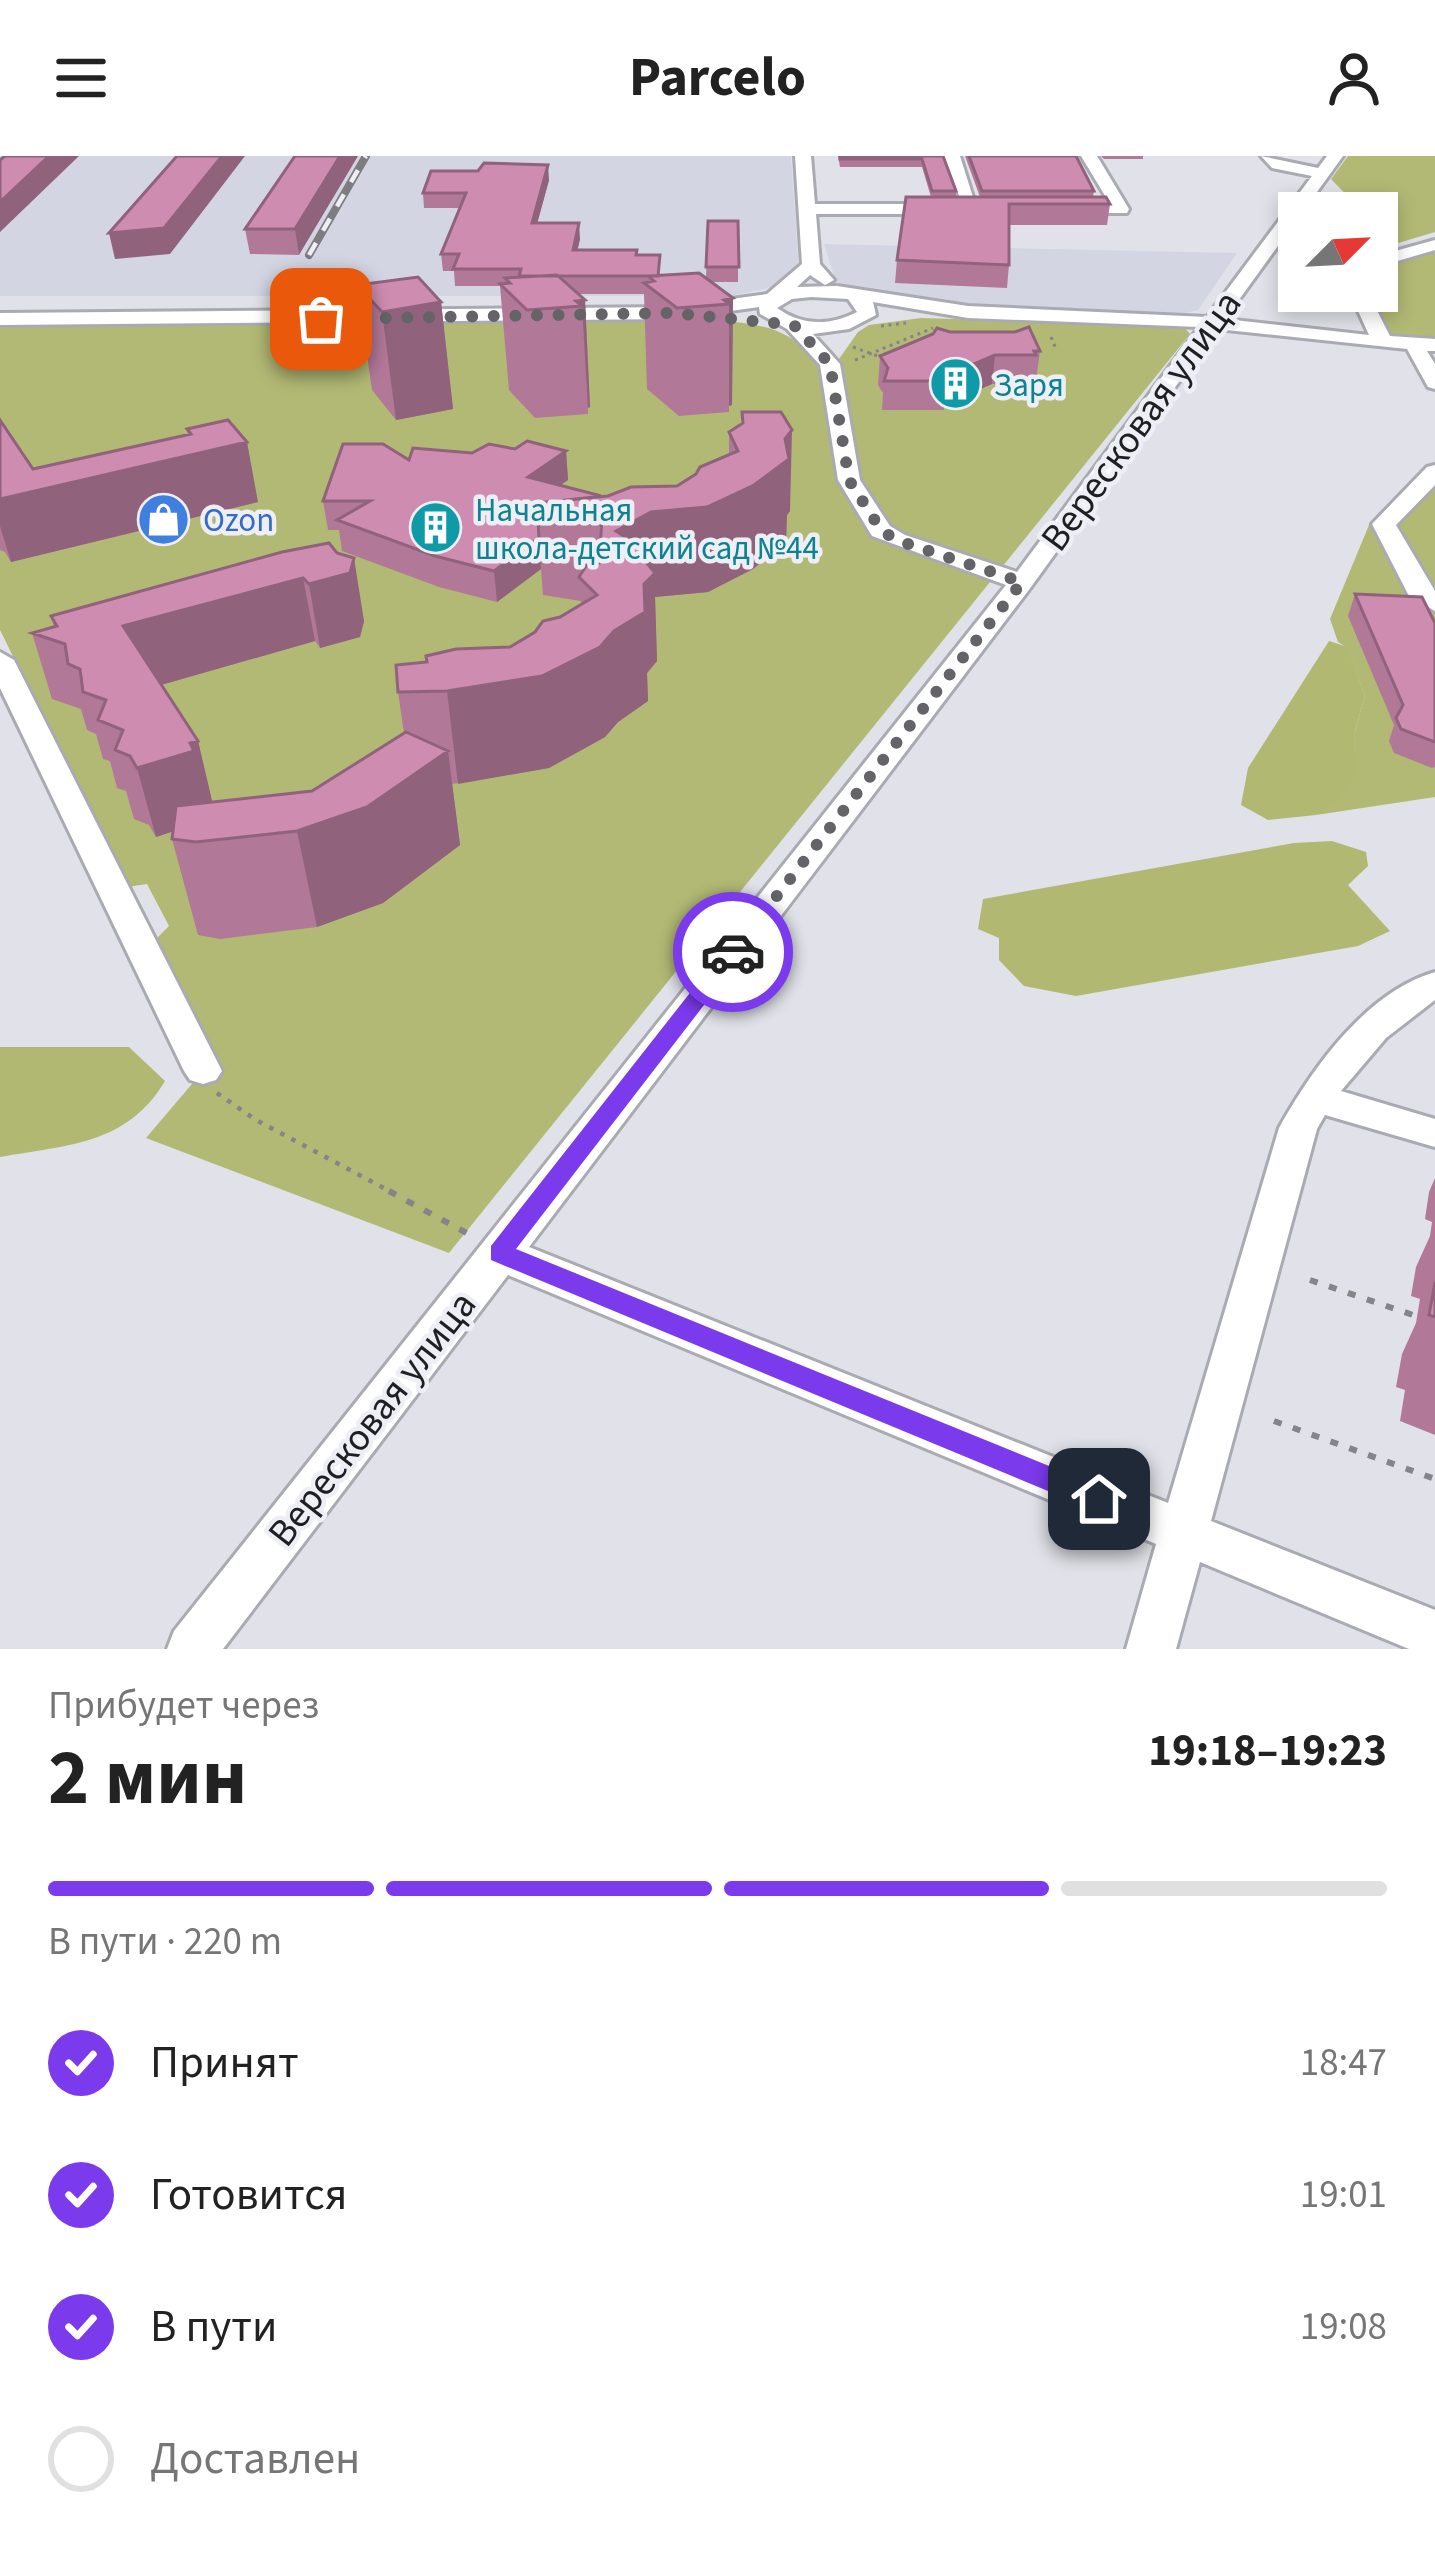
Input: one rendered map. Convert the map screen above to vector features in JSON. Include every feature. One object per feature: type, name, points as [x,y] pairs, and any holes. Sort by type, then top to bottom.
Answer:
[{"type":"street","points":[[803,156],[811,265],[868,309],[840,359],[849,480],[881,530],[896,540],[1022,582]]},
{"type":"street","points":[[952,156],[972,209]]},
{"type":"street","points":[[1058,209],[1121,209],[1089,156]]},
{"type":"street","points":[[1270,156],[1277,164],[1322,173]]},
{"type":"street","name":"Вересковая улица","points":[[192,1649],[1022,582],[1335,156]]},
{"type":"street","points":[[808,209],[994,209]]},
{"type":"street","points":[[1398,256],[1435,245]]},
{"type":"street","points":[[811,265],[766,307],[769,314],[840,359]]},
{"type":"street","points":[[673,313],[805,290],[963,312],[1212,322],[1424,345],[1435,383]]},
{"type":"street","points":[[0,319],[673,313],[858,325],[963,312]]},
{"type":"street","points":[[1368,312],[1383,343]]},
{"type":"street","points":[[1435,472],[1384,524],[1418,591],[1435,603]]},
{"type":"street","points":[[0,660],[203,1071]]},
{"type":"street","points":[[1151,1649],[1298,1128],[1330,1072],[1389,1011],[1435,985]]},
{"type":"street","points":[[1316,1097],[1435,1133]]},
{"type":"street","points":[[499,1253],[1435,1635]]},
{"type":"path","points":[[840,359],[871,353],[946,322],[927,322]]},
{"type":"path","points":[[858,325],[910,323]]},
{"type":"path","points":[[840,359],[853,347],[894,362]]},
{"type":"path","points":[[203,1071],[212,1090],[233,1106],[428,1208],[499,1253]]},
{"type":"path","points":[[1310,1280],[1412,1315]]},
{"type":"path","points":[[1274,1420],[1435,1479]]},
{"type":"shaded area","points":[[0,156],[791,156],[799,270],[774,287],[730,296],[0,296]]},
{"type":"shaded area","points":[[824,244],[1237,253],[1198,310],[1181,314],[972,307],[877,297],[836,282]]},
{"type":"green space","points":[[1348,156],[1435,156],[1435,232],[1398,243],[1398,192],[1344,192],[1331,179]]},
{"type":"green space","points":[[1435,249],[1435,341],[1390,334],[1378,312],[1398,312],[1398,260]]},
{"type":"green space","points":[[674,318],[768,328],[800,345],[812,359],[839,359],[858,332],[869,325],[921,318],[1183,326],[1190,334],[449,1253],[146,1138],[203,1071],[154,941],[169,926],[147,884],[127,887],[0,630],[0,322],[354,325]]},
{"type":"green space","points":[[1435,483],[1435,797],[1316,815],[1355,775],[1354,734],[1365,696],[1348,648],[1338,642],[1330,619],[1369,525],[1400,522]]},
{"type":"green space","points":[[1329,641],[1348,647],[1365,696],[1354,734],[1356,775],[1338,799],[1316,815],[1268,820],[1241,805],[1248,768]]},
{"type":"green space","points":[[1332,841],[1366,852],[1368,866],[1348,885],[1390,931],[1358,946],[1076,996],[1024,986],[999,960],[999,938],[978,929],[983,899],[1294,843]]},
{"type":"green space","points":[[0,1047],[129,1047],[165,1081],[150,1102],[114,1130],[72,1145],[0,1157]]},
{"type":"building","points":[[49,156],[0,202],[0,160]]},
{"type":"building","points":[[177,156],[222,156],[164,228],[109,233]]},
{"type":"building","points":[[295,156],[340,156],[295,229],[245,229]]},
{"type":"building","points":[[840,156],[943,156],[956,191],[932,191],[922,159]]},
{"type":"building","points":[[969,156],[1076,156],[1094,191],[982,191]]},
{"type":"building","points":[[484,163],[548,165],[532,223],[579,223],[573,250],[637,250],[636,255],[660,255],[658,276],[519,276],[521,269],[453,269],[459,254],[441,254],[466,193],[423,193],[431,171],[478,171]]},
{"type":"building","points":[[906,197],[1106,197],[1110,204],[1009,204],[1009,265],[897,260]]},
{"type":"building","points":[[708,221],[738,221],[739,267],[706,267]]},
{"type":"building","points":[[699,273],[733,298],[724,300],[729,304],[677,308],[644,283],[654,281],[648,276]]},
{"type":"building","points":[[557,275],[585,300],[576,301],[582,306],[527,310],[500,284],[510,283],[505,278]]},
{"type":"building","points":[[418,277],[441,302],[382,312],[357,285]]},
{"type":"building","points":[[1029,327],[1040,351],[1034,351],[1036,355],[995,355],[945,376],[947,381],[884,381],[888,368],[880,356],[933,334],[937,328],[1015,332]]},
{"type":"building","points":[[742,412],[781,412],[792,430],[785,439],[789,459],[754,485],[707,507],[651,512],[616,531],[645,550],[645,561],[655,573],[644,584],[645,612],[614,631],[600,647],[542,676],[447,691],[398,692],[396,665],[427,662],[426,656],[456,649],[510,647],[535,632],[543,621],[560,617],[597,595],[579,577],[588,563],[599,563],[602,519],[536,510],[537,503],[608,496],[631,487],[677,486],[700,467],[738,451],[729,432],[743,423]]},
{"type":"building","points":[[0,420],[33,469],[191,434],[187,429],[228,420],[247,442],[0,499]]},
{"type":"building","points":[[527,441],[566,451],[528,477],[598,495],[537,503],[539,538],[494,571],[435,556],[337,520],[370,501],[323,501],[343,444],[383,444],[409,460],[413,448],[472,453],[489,444],[515,449]]},
{"type":"building","points":[[329,543],[337,553],[354,558],[350,573],[309,584],[303,578],[123,626],[198,741],[190,743],[194,751],[137,768],[130,756],[115,750],[123,730],[98,720],[106,700],[83,692],[80,669],[68,664],[65,644],[32,633],[57,626],[51,616]]},
{"type":"building","points":[[1355,594],[1422,597],[1435,623],[1435,742],[1401,729],[1396,718],[1403,705]]},
{"type":"building","points":[[406,732],[448,751],[367,807],[297,831],[196,842],[172,839],[176,806],[312,791]]},
{"type":"building","points":[[1435,1282],[1435,1317],[1429,1315]]},
{"type":"railway","points":[[309,255],[366,156]]},
{"type":"way so far","points":[[321,319],[673,313],[794,325],[830,364],[849,480],[881,530],[896,540],[1022,582],[733,952]]},
{"type":"place","name":"Заря","points":[[955,384]]},
{"type":"place","name":"Ozon","points":[[164,519]]},
{"type":"place","name":"Начальная школа-детский сад №44","points":[[436,528]]},
{"type":"route","points":[[733,952],[499,1253],[1099,1499]]}]
